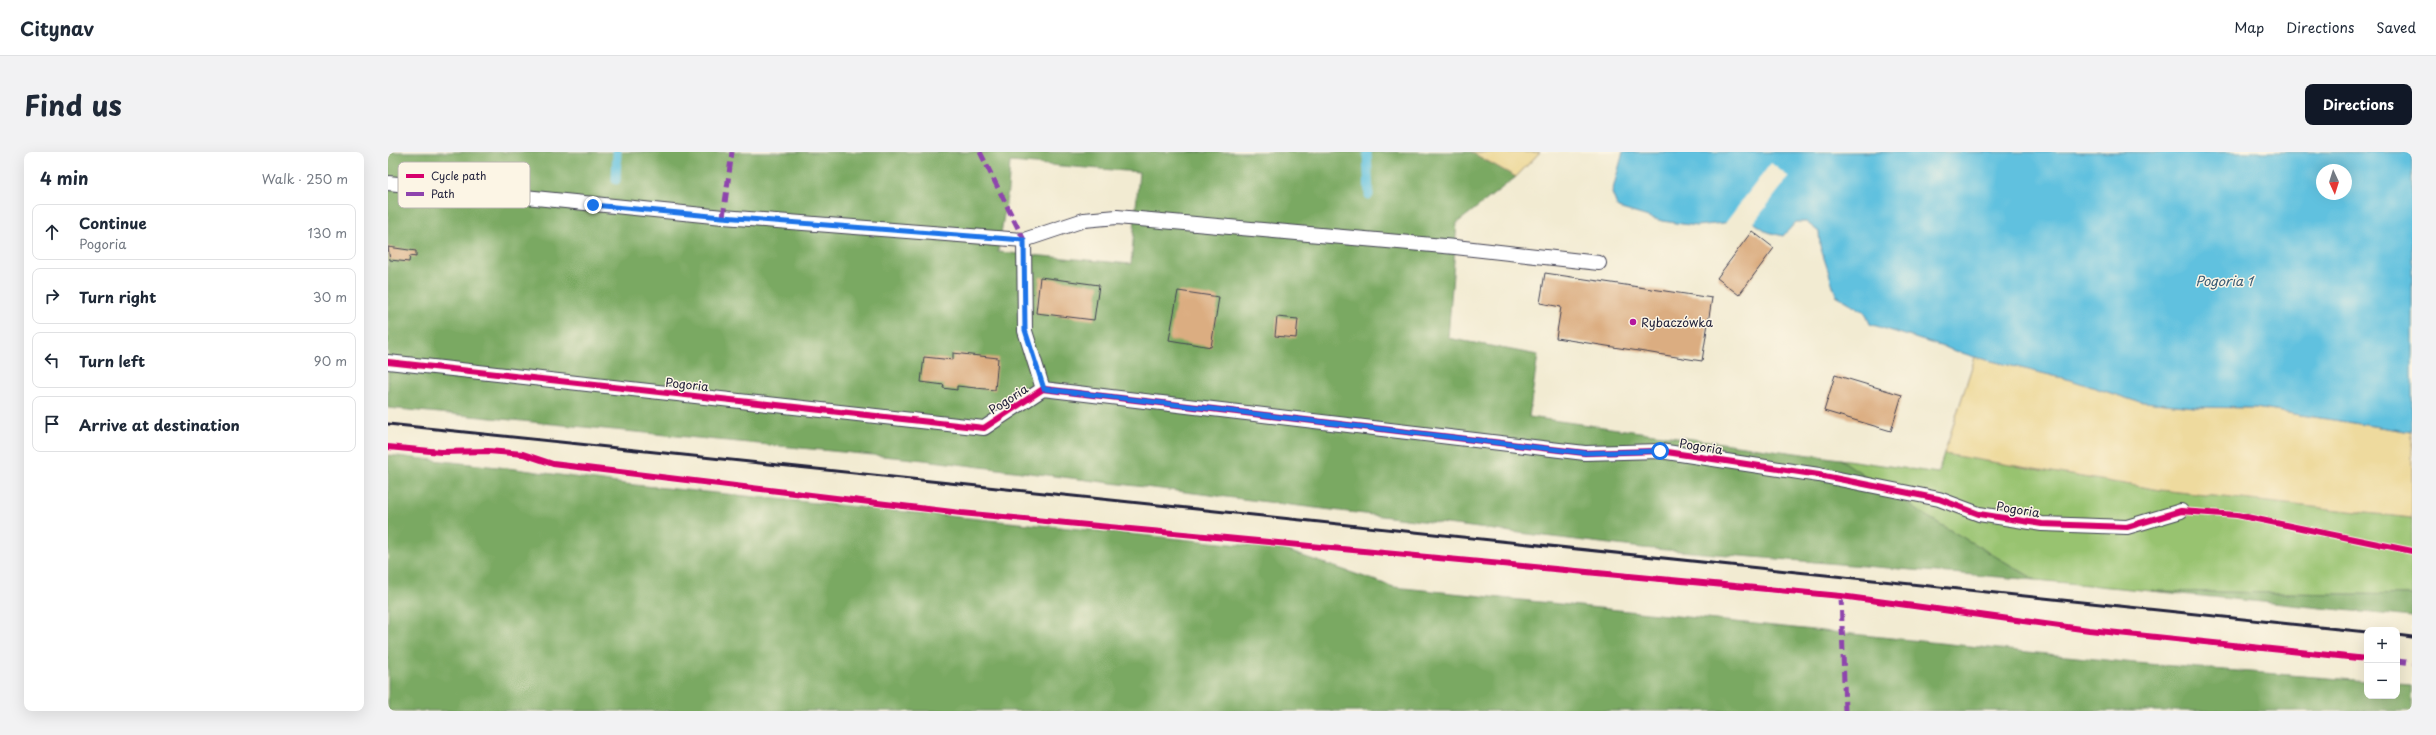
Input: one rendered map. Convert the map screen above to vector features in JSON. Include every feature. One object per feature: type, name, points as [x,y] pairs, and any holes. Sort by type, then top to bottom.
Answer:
[{"type":"lane","points":[[388,183],[398,184]]},
{"type":"lane","points":[[530,197],[722,217],[1024,240],[1084,220],[1117,217],[1455,247],[1599,263]]},
{"type":"lane","points":[[1024,240],[1025,330],[1044,389]]},
{"type":"lane","name":"Pogoria","points":[[388,362],[984,428],[1044,389],[1585,453],[1660,451],[1819,475],[1939,499],[1980,514],[2042,524],[2127,527],[2181,511]]},
{"type":"green space","points":[[388,152],[1471,152],[1516,177],[1457,223],[1448,338],[1538,355],[1529,417],[1840,459],[1926,516],[2036,580],[1642,548],[924,460],[388,408]],"holes":[[[1010,162],[1139,172],[1131,264],[998,252],[1008,190]]]},
{"type":"green space","points":[[1944,454],[2161,490],[2412,518],[2412,595],[2151,591],[2036,580],[1926,516],[1840,459],[1938,473]]},
{"type":"green space","points":[[388,455],[516,469],[625,484],[1282,549],[1394,587],[2135,663],[2364,681],[2364,699],[2400,699],[2400,684],[2412,685],[2412,711],[388,711]]},
{"type":"green space","points":[[2151,591],[2412,595],[2412,617]]},
{"type":"sand","points":[[1471,152],[1540,152],[1516,177]]},
{"type":"sand","points":[[1975,357],[2071,380],[2135,401],[2195,407],[2255,408],[2412,432],[2412,518],[2161,490],[1944,454]]},
{"type":"water","name":"Pogoria 1","points":[[1623,152],[2412,152],[2412,432],[2255,408],[2195,407],[2135,401],[2071,380],[1975,357],[1870,324],[1865,312],[1836,295],[1820,246],[1819,232],[1806,222],[1796,222],[1783,236],[1768,232],[1750,220],[1696,226],[1662,221],[1618,208],[1612,193]]},
{"type":"pier","points":[[1771,163],[1789,177],[1753,224],[1750,222],[1723,226]]},
{"type":"building","points":[[1752,231],[1774,248],[1739,295],[1717,278]]},
{"type":"building","points":[[388,247],[416,251],[416,257],[410,256],[409,262],[390,260]]},
{"type":"building","name":"Rybaczówka","points":[[1545,273],[1712,298],[1702,361],[1556,338],[1561,307],[1540,303]]},
{"type":"building","points":[[1040,277],[1099,285],[1094,320],[1036,313]]},
{"type":"building","points":[[1178,291],[1219,297],[1211,347],[1169,340]]},
{"type":"building","points":[[1277,317],[1298,319],[1296,338],[1275,336]]},
{"type":"building","points":[[953,353],[998,358],[995,390],[957,386],[957,390],[943,388],[944,385],[921,382],[924,357],[953,360]]},
{"type":"building","points":[[1835,375],[1902,395],[1891,431],[1824,411]]},
{"type":"waterway","points":[[616,180],[617,152]]},
{"type":"waterway","points":[[1367,152],[1369,195]]},
{"type":"railway","points":[[388,424],[2364,632]]},
{"type":"railway","points":[[2400,635],[2412,637]]},
{"type":"marked path","points":[[723,217],[732,152]]},
{"type":"marked path","points":[[980,152],[1024,240]]},
{"type":"marked path","points":[[1841,596],[1845,711]]},
{"type":"marked path","points":[[2400,661],[2412,663]]},
{"type":"cycle path","points":[[388,362],[984,428],[1043,389],[1585,453],[1660,451],[1819,475],[1939,499],[1979,514],[2042,524],[2127,527],[2181,511],[2237,515],[2412,551]]},
{"type":"cycle path","points":[[388,447],[441,452],[488,451],[523,454],[553,464],[961,513],[1841,596],[2089,630],[2364,659]]},
{"type":"place","name":"Rybaczówka","points":[[1633,322]]},
{"type":"route","points":[[593,205],[722,217],[1024,240],[1025,330],[1044,389],[1165,405],[1585,453],[1660,451]]}]
